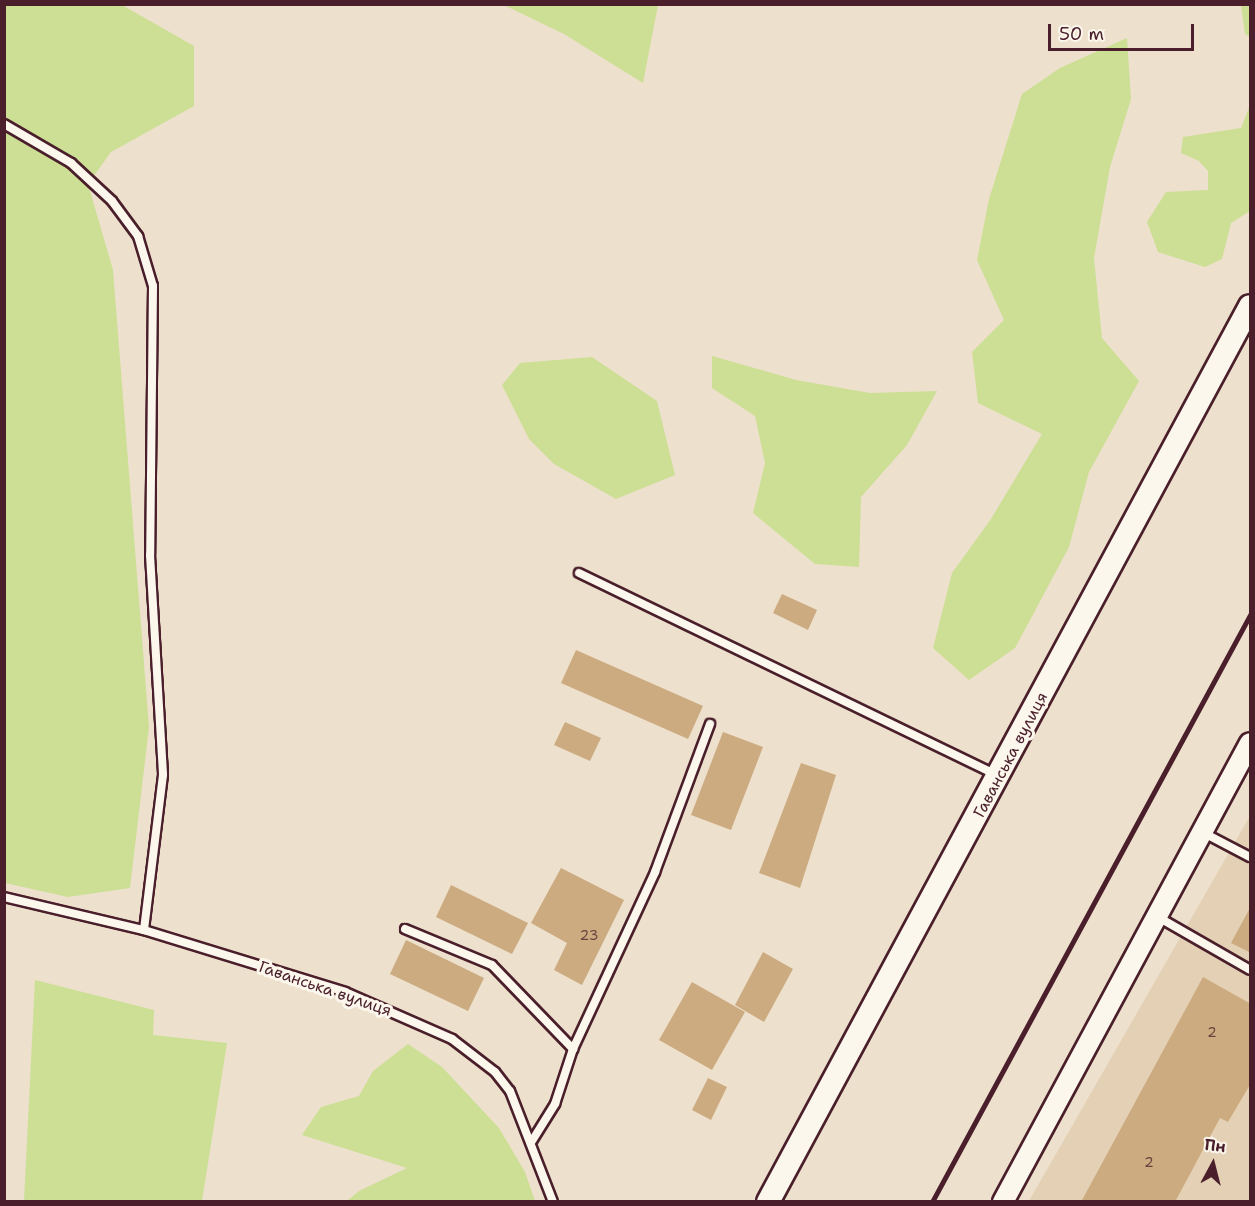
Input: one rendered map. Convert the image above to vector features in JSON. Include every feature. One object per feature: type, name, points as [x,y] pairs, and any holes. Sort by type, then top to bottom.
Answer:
[{"type":"main road","name":"Гаванська вулиця","points":[[768,1202],[1251,306]]},
{"type":"street","points":[[1003,1202],[1251,743]]},
{"type":"lane","points":[[4,124],[71,163],[112,201],[138,236],[153,286],[150,555],[164,775],[144,930]]},
{"type":"lane","points":[[579,573],[999,776]]},
{"type":"lane","points":[[532,1141],[555,1104],[573,1049],[655,872],[710,724]]},
{"type":"lane","points":[[1203,832],[1251,857]]},
{"type":"lane","name":"Гаванська вулиця","points":[[4,897],[144,930],[345,993],[425,1024],[495,1072],[510,1090],[532,1141],[553,1202]]},
{"type":"lane","points":[[1157,916],[1251,970]]},
{"type":"lane","points":[[405,929],[492,965],[573,1049]]},
{"type":"shaded area","points":[[1250,816],[1250,1201],[1029,1201]]},
{"type":"green space","points":[[5,5],[122,5],[194,46],[194,106],[111,152],[88,184],[113,270],[149,727],[130,888],[68,897],[5,883]]},
{"type":"green space","points":[[504,5],[658,5],[643,83],[564,34]]},
{"type":"green space","points":[[1241,5],[1250,5],[1250,37],[1245,34]]},
{"type":"green space","points":[[1127,38],[1131,99],[1110,167],[1094,258],[1102,338],[1139,381],[1089,472],[1069,547],[1015,648],[969,680],[933,648],[952,573],[991,519],[1042,434],[978,403],[972,352],[1004,320],[977,260],[989,199],[1022,94],[1060,68]]},
{"type":"green space","points":[[1250,105],[1250,211],[1231,223],[1222,259],[1205,267],[1158,252],[1147,222],[1166,192],[1208,190],[1208,171],[1199,161],[1181,153],[1183,137],[1241,128]]},
{"type":"green space","points":[[712,356],[796,380],[870,393],[937,391],[907,445],[861,497],[859,567],[815,564],[753,513],[765,463],[755,416],[712,388]]},
{"type":"green space","points":[[592,357],[657,401],[675,475],[616,499],[554,464],[529,439],[502,385],[520,363]]},
{"type":"green space","points":[[35,980],[154,1010],[153,1035],[227,1043],[202,1201],[24,1201]]},
{"type":"green space","points":[[408,1044],[442,1067],[499,1128],[525,1172],[535,1201],[347,1201],[359,1191],[407,1168],[302,1135],[321,1107],[359,1096],[373,1071]]},
{"type":"building","points":[[782,594],[817,610],[808,630],[773,613]]},
{"type":"building","points":[[576,650],[703,706],[688,739],[561,683]]},
{"type":"building","points":[[565,722],[601,738],[590,761],[554,745]]},
{"type":"building","points":[[723,732],[763,747],[731,830],[691,815]]},
{"type":"building","points":[[801,763],[836,775],[800,888],[759,873]]},
{"type":"building","points":[[561,868],[624,900],[582,985],[554,970],[567,943],[531,923]]},
{"type":"building","points":[[451,885],[528,923],[512,954],[436,917]]},
{"type":"building","points":[[1251,906],[1251,953],[1231,943]]},
{"type":"building","points":[[406,940],[484,978],[468,1011],[390,974]]},
{"type":"building","points":[[763,952],[793,969],[764,1022],[735,1005]]},
{"type":"building","points":[[1203,977],[1251,1004],[1251,1083],[1228,1122],[1220,1118],[1175,1202],[1081,1202]]},
{"type":"building","points":[[692,982],[745,1012],[712,1070],[659,1040]]},
{"type":"building","points":[[708,1078],[727,1087],[711,1120],[692,1110]]},
{"type":"railway","points":[[932,1202],[1250,615]]}]
